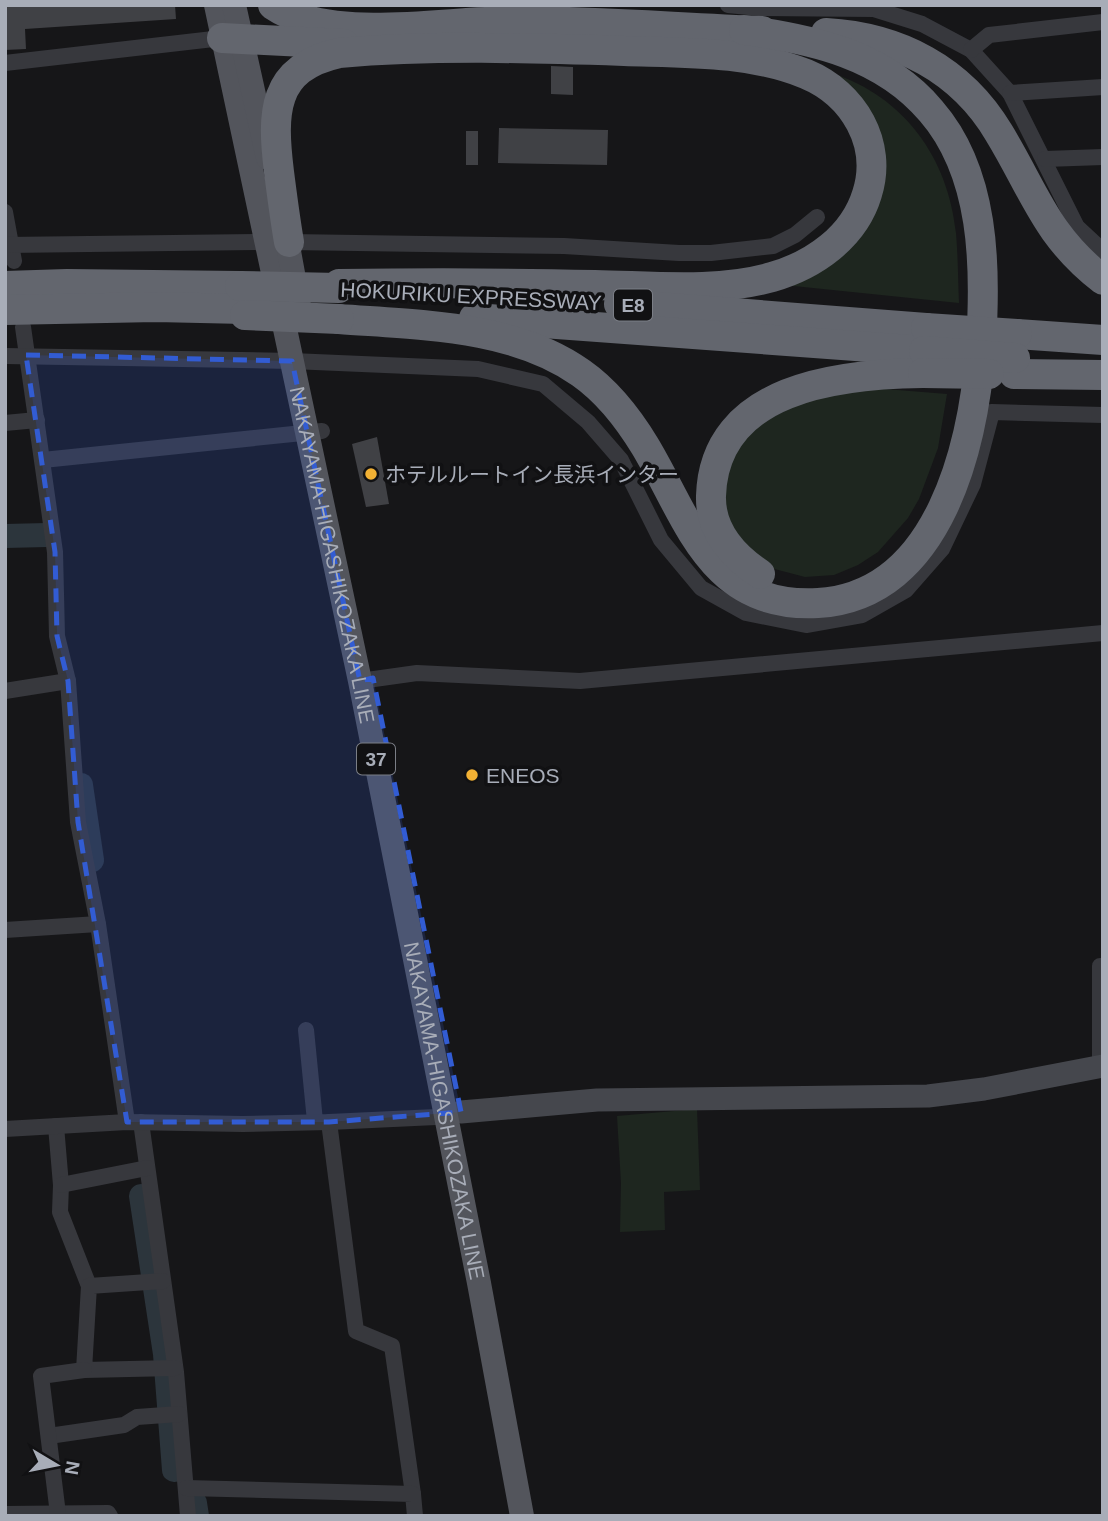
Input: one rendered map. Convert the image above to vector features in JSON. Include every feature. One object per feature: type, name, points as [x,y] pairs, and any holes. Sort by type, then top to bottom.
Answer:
[{"type":"highway","points":[[273,5],[301,19],[342,26]]},
{"type":"highway","points":[[234,29],[269,24],[391,26],[739,12],[882,41],[903,48],[942,69],[965,89],[986,113],[1010,151],[1036,203],[1060,240],[1075,257],[1103,280]]},
{"type":"highway","points":[[339,301],[434,327],[496,337],[543,352],[581,372],[607,394],[630,423],[677,509],[706,555],[723,571],[758,593],[797,603],[817,603],[851,597],[882,582],[921,545],[943,509],[959,467],[972,418],[983,299],[981,242],[971,192],[956,148],[944,128],[931,111],[898,80],[880,68],[841,51],[793,38],[739,12]]},
{"type":"highway","points":[[234,29],[514,48],[777,54],[814,60],[852,73],[887,92],[921,124],[946,164],[958,204],[966,249],[967,327],[961,391],[935,487],[926,506],[903,540],[872,568],[838,583],[821,585],[789,584],[772,579],[746,565],[725,543],[713,516],[711,485],[722,449],[732,433],[745,420],[774,400],[817,384],[864,375],[924,351],[1015,355],[1103,375]]},
{"type":"highway","points":[[277,242],[275,121],[279,99],[294,73],[312,61],[339,53],[514,48]]},
{"type":"highway","points":[[14,319],[62,309],[339,301],[469,283],[728,285],[772,277],[808,263],[848,231],[864,204],[869,189],[872,160],[870,146],[857,116],[836,92],[806,75],[765,62],[700,54]]},
{"type":"highway","name":"HOKURIKU EXPRESSWAY","points":[[10,274],[67,284],[243,303],[276,286],[339,301],[598,302],[924,351],[1103,363]]},
{"type":"highway","name":"HOKURIKU EXPRESSWAY","points":[[1015,355],[1103,340]]},
{"type":"main road","name":"NAKAYAMA-HIGASHIKOZAKA LINE","points":[[216,5],[234,29],[537,1516]]},
{"type":"main road","name":"NAKAYAMA-HIGASHIKOZAKA LINE","points":[[453,1114],[523,1516]]},
{"type":"street","points":[[739,12],[874,9],[922,24],[971,50],[1010,93],[1077,227],[1103,251]]},
{"type":"street","points":[[971,50],[989,35],[1103,22]]},
{"type":"street","points":[[5,63],[234,29]]},
{"type":"street","points":[[1010,93],[1103,88]]},
{"type":"street","points":[[1045,159],[1103,157]]},
{"type":"street","points":[[5,212],[10,274]]},
{"type":"street","points":[[8,245],[277,242],[564,246],[711,253],[773,246],[795,235],[817,217]]},
{"type":"street","points":[[14,319],[26,355],[55,552],[57,636],[68,681],[78,822],[134,1122],[147,1168],[175,1368],[188,1516]]},
{"type":"street","points":[[5,356],[300,361],[478,369],[543,384],[588,422],[621,460],[661,540],[701,588],[746,613],[806,625],[862,615],[906,590],[942,549],[973,484],[992,412],[1103,415]]},
{"type":"street","points":[[5,423],[37,420]]},
{"type":"street","points":[[43,460],[315,432]]},
{"type":"street","points":[[367,679],[417,673],[580,681],[1103,633]]},
{"type":"street","points":[[5,691],[68,681]]},
{"type":"street","points":[[5,930],[98,925]]},
{"type":"street","points":[[5,1129],[134,1122],[322,1122],[453,1114],[597,1100],[928,1096],[984,1089],[1101,1066],[1100,966],[1103,966]]},
{"type":"street","points":[[306,1030],[356,1331],[392,1346],[415,1516]]},
{"type":"street","points":[[56,1126],[61,1185],[60,1212],[89,1286],[83,1370]]},
{"type":"street","points":[[61,1185],[147,1168]]},
{"type":"street","points":[[89,1286],[163,1281]]},
{"type":"street","points":[[58,1514],[41,1376],[83,1370],[175,1368]]},
{"type":"street","points":[[48,1436],[124,1424],[137,1417],[179,1414]]},
{"type":"street","points":[[186,1488],[412,1493]]},
{"type":"street","points":[[5,1514],[108,1513],[110,1516]]},
{"type":"highlighted area","points":[[26,355],[292,361],[360,681],[373,678],[461,1112],[329,1122],[127,1122],[78,822],[68,681],[57,636],[55,552]]},
{"type":"shaded area","points":[[832,73],[881,97],[901,114],[932,155],[951,205],[956,233],[959,303],[784,285],[881,192]]},
{"type":"shaded area","points":[[873,388],[947,394],[938,448],[919,499],[908,518],[878,552],[858,565],[834,575],[805,577],[767,567],[743,552],[720,502],[726,468],[753,427],[809,399]]},
{"type":"shaded area","points":[[697,1109],[700,1190],[664,1192],[665,1230],[620,1232],[621,1183],[617,1116]]},
{"type":"building","points":[[5,5],[175,5],[176,19],[25,29],[26,49],[5,50]]},
{"type":"building","points":[[551,66],[573,67],[573,95],[551,94]]},
{"type":"building","points":[[499,128],[608,130],[607,165],[498,163]]},
{"type":"building","points":[[466,131],[478,131],[478,165],[466,165]]},
{"type":"building","name":"ホテルルートイン長浜インター","points":[[377,437],[389,504],[366,507],[352,444]]},
{"type":"waterway","points":[[5,536],[47,535]]},
{"type":"waterway","points":[[81,785],[92,860]]},
{"type":"waterway","points":[[141,1196],[165,1354],[174,1470]]},
{"type":"waterway","points":[[195,1503],[197,1516]]},
{"type":"place","name":"ホテルルートイン長浜インター","points":[[371,474]]},
{"type":"place","name":"ENEOS","points":[[472,775]]}]
